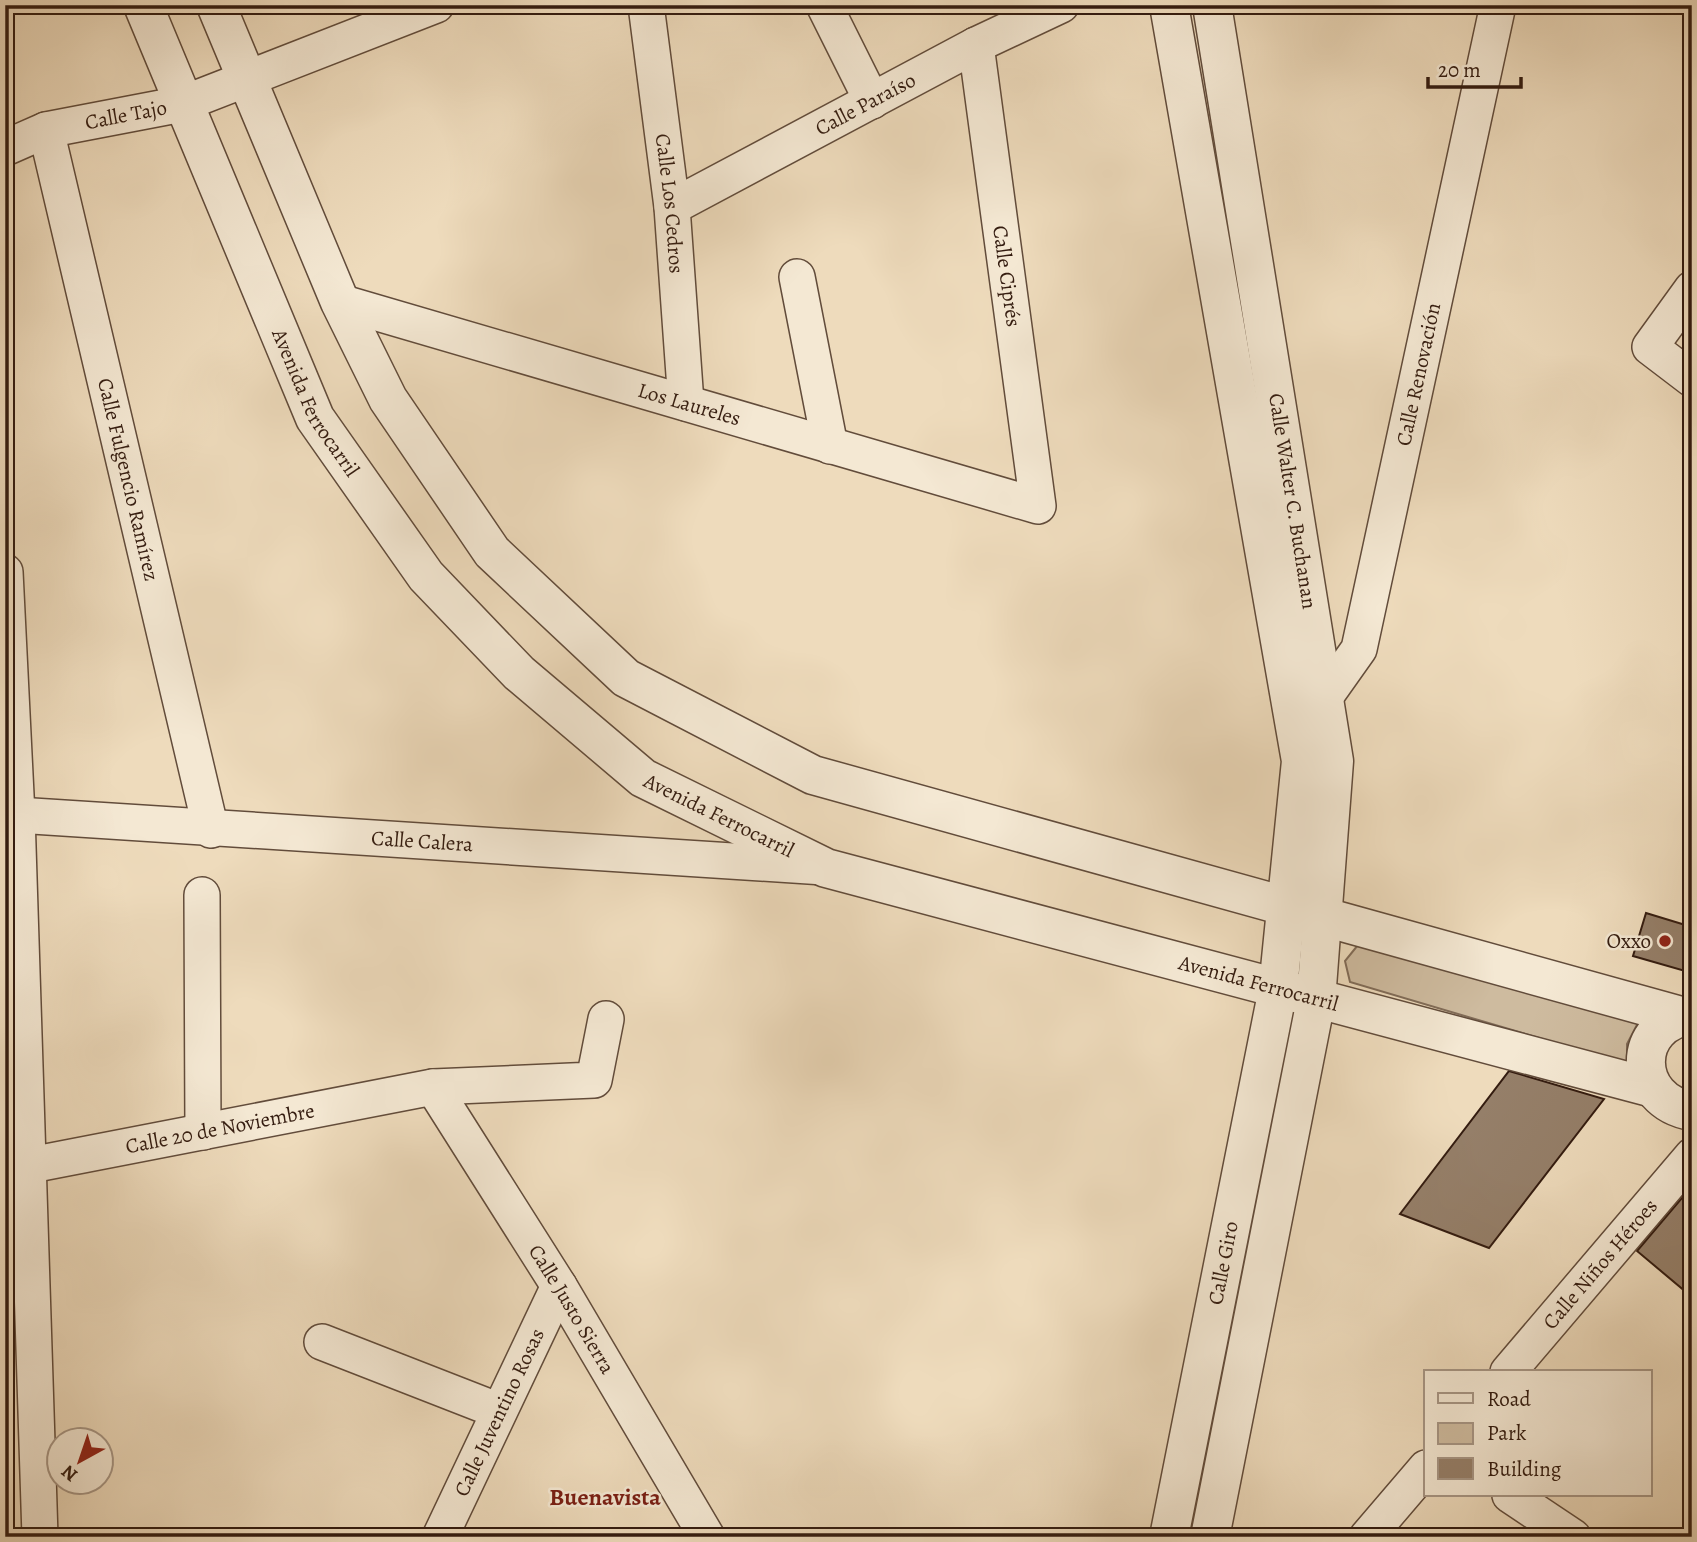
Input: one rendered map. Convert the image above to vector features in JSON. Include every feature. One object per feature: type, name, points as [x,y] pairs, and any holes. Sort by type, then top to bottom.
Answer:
[{"type":"street","name":"Avenida Ferrocarril","points":[[143,5],[181,104],[315,418],[426,576],[519,673],[643,778],[826,868],[1653,1088],[1663,1101],[1677,1109],[1692,1111]]},
{"type":"street","points":[[216,5],[340,302],[388,399],[492,552],[626,678],[813,775],[1687,1016]]},
{"type":"street","name":"Calle Tajo","points":[[5,148],[46,130],[181,104],[246,80],[389,13],[436,5]]},
{"type":"street","name":"Calle Los Cedros","points":[[646,5],[672,207],[686,403]]},
{"type":"street","points":[[824,5],[872,101]]},
{"type":"street","name":"Calle Paraíso","points":[[672,207],[976,45],[1061,5]]},
{"type":"street","name":"Calle Walter C. Buchanan","points":[[1169,5],[1301,761],[1306,910],[1316,1000]]},
{"type":"street","name":"Calle Walter C. Buchanan","points":[[1212,5],[1334,761],[1306,910],[1278,989]]},
{"type":"street","name":"Calle Renovación","points":[[1292,714],[1325,697],[1359,649],[1498,5]]},
{"type":"street","name":"Calle Ciprés","points":[[976,45],[1038,506]]},
{"type":"street","name":"Calle Fulgencio Ramírez","points":[[46,130],[211,830]]},
{"type":"street","points":[[797,277],[831,446]]},
{"type":"street","points":[[1692,289],[1650,347],[1692,379]]},
{"type":"street","name":"Los Laureles","points":[[340,302],[1038,506]]},
{"type":"street","points":[[5,572],[17,815],[17,1168],[40,1537]]},
{"type":"street","name":"Calle Calera","points":[[17,815],[211,830],[826,868]]},
{"type":"street","points":[[202,895],[203,1132]]},
{"type":"street","name":"Calle Giro","points":[[1169,1537],[1278,989]]},
{"type":"street","name":"Calle Giro","points":[[1210,1537],[1316,1000]]},
{"type":"street","points":[[1653,1088],[1646,1073],[1650,1043],[1668,1022],[1687,1016]]},
{"type":"street","name":"Calle 20 de Noviembre","points":[[17,1168],[433,1087],[594,1080],[607,1019]]},
{"type":"street","name":"Calle Justo Sierra","points":[[433,1087],[559,1286],[707,1537]]},
{"type":"street","name":"Calle Niños Héroes","points":[[1510,1370],[1692,1156]]},
{"type":"street","name":"Calle Juventino Rosas","points":[[440,1537],[559,1286]]},
{"type":"street","points":[[322,1342],[499,1411]]},
{"type":"street","points":[[1367,1537],[1424,1470]]},
{"type":"street","points":[[1512,1496],[1573,1537]]},
{"type":"green space","points":[[1362,940],[1639,1021],[1627,1044],[1627,1064],[1350,982],[1345,961]]},
{"type":"building","name":"Oxxo","points":[[1646,913],[1692,927],[1692,973],[1633,956]]},
{"type":"building","points":[[1509,1071],[1604,1099],[1489,1248],[1400,1214]]},
{"type":"building","points":[[1692,1186],[1692,1297],[1637,1251]]},
{"type":"place","name":"Oxxo","points":[[1665,941]]},
{"type":"district","name":"Buenavista","points":[[605,1497]]}]
